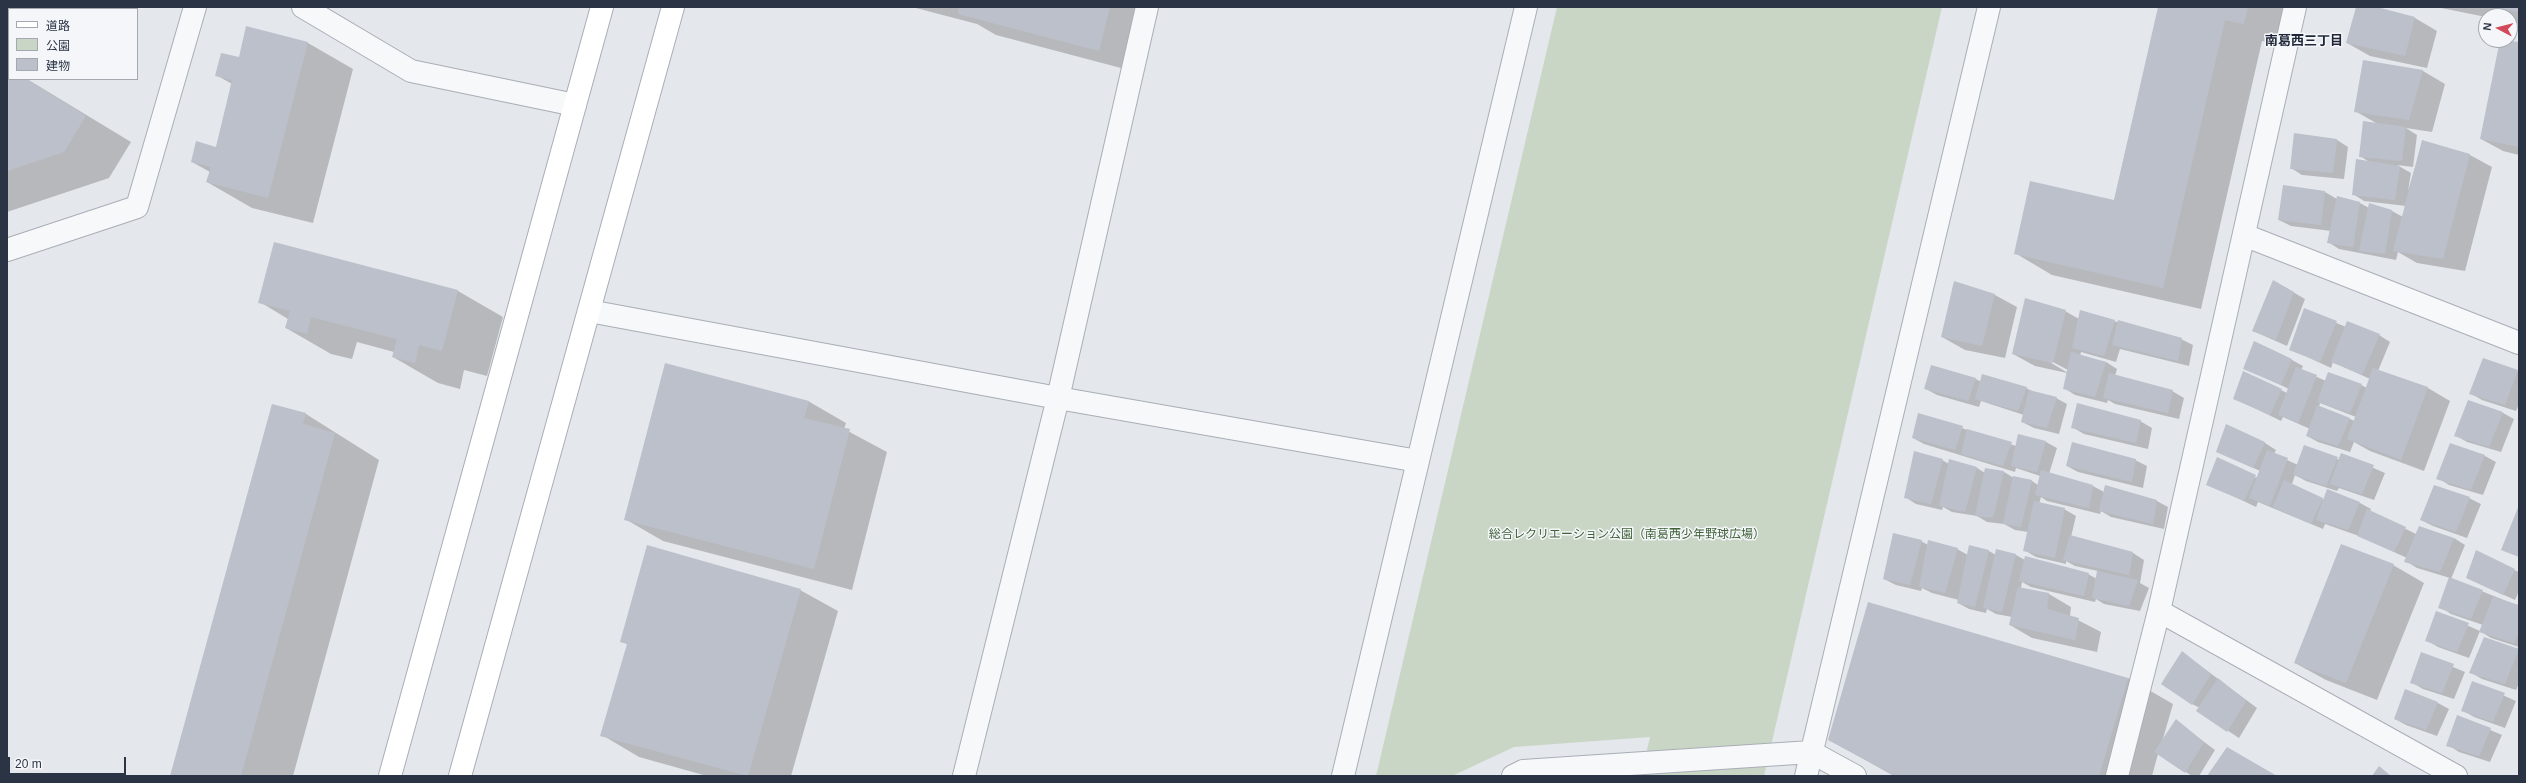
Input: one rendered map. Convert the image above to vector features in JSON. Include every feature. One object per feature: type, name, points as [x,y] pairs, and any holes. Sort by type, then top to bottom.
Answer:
[{"type":"street","points":[[7,250],[137,207],[195,7]]},
{"type":"street","points":[[303,7],[411,71],[575,105]]},
{"type":"street","points":[[390,776],[602,7]]},
{"type":"street","points":[[460,776],[673,7]]},
{"type":"street","points":[[964,776],[1058,398],[1147,7]]},
{"type":"street","points":[[1343,776],[1526,7]]},
{"type":"street","points":[[1806,776],[1989,7]]},
{"type":"street","points":[[2117,776],[2159,611],[2295,7]]},
{"type":"street","points":[[2244,235],[2519,343]]},
{"type":"street","points":[[589,311],[1058,398],[1418,461]]},
{"type":"street","points":[[2159,611],[2456,776]]},
{"type":"street","points":[[1513,776],[1523,771],[1812,752],[1855,776]]},
{"type":"green space","name":"総合レクリエーション公園（南葛西少年野球広場）","points":[[1557,7],[1942,7],[1764,776],[1641,776],[1650,737],[1514,747],[1452,776],[1376,776]]},
{"type":"building","points":[[1110,7],[1099,51],[958,14],[959,8],[956,8]]},
{"type":"building","points":[[2158,7],[2248,7],[2244,24],[2225,20],[2163,288],[2014,254],[2030,181],[2114,200]]},
{"type":"building","points":[[2356,7],[2377,7],[2415,17],[2405,56],[2346,43]]},
{"type":"building","points":[[2519,7],[2519,12],[2518,8],[2495,8]]},
{"type":"building","points":[[246,26],[308,42],[268,198],[206,182],[211,167],[191,162],[196,141],[216,147],[232,80],[215,76],[221,53],[239,57]]},
{"type":"building","points":[[2519,42],[2519,147],[2480,139],[2498,48],[2518,48]]},
{"type":"building","points":[[2363,60],[2423,70],[2409,120],[2354,112]]},
{"type":"building","points":[[7,67],[8,80],[28,80],[86,116],[64,152],[7,171]]},
{"type":"building","points":[[2363,121],[2406,127],[2402,161],[2359,157]]},
{"type":"building","points":[[2294,133],[2337,139],[2333,173],[2290,169]]},
{"type":"building","points":[[2422,140],[2470,154],[2443,259],[2393,251]]},
{"type":"building","points":[[2356,159],[2400,166],[2395,200],[2352,195]]},
{"type":"building","points":[[2283,185],[2325,191],[2321,225],[2278,220]]},
{"type":"building","points":[[2337,196],[2360,202],[2353,247],[2327,243]]},
{"type":"building","points":[[2369,203],[2392,210],[2385,254],[2359,251]]},
{"type":"building","points":[[274,242],[458,290],[442,351],[419,345],[415,363],[392,357],[397,339],[311,317],[307,334],[285,328],[290,311],[258,303]]},
{"type":"building","points":[[2273,280],[2294,292],[2276,340],[2252,331]]},
{"type":"building","points":[[1954,281],[1995,294],[1982,346],[1941,337]]},
{"type":"building","points":[[2025,298],[2066,310],[2053,363],[2012,354]]},
{"type":"building","points":[[2304,308],[2337,321],[2320,362],[2289,350]]},
{"type":"building","points":[[2080,310],[2115,320],[2104,356],[2072,348]]},
{"type":"building","points":[[2118,320],[2182,338],[2178,361],[2112,345]]},
{"type":"building","points":[[2347,321],[2380,334],[2362,375],[2331,362]]},
{"type":"building","points":[[2254,341],[2292,359],[2281,385],[2243,369]]},
{"type":"building","points":[[2071,352],[2106,362],[2095,397],[2063,389]]},
{"type":"building","points":[[2483,358],[2518,370],[2505,405],[2469,394]]},
{"type":"building","points":[[665,363],[809,401],[804,418],[850,429],[814,569],[624,520]]},
{"type":"building","points":[[1931,365],[1976,378],[1968,401],[1924,389]]},
{"type":"building","points":[[2296,367],[2317,375],[2298,423],[2278,415]]},
{"type":"building","points":[[2373,368],[2428,387],[2401,460],[2347,439]]},
{"type":"building","points":[[2243,371],[2282,389],[2270,415],[2233,399]]},
{"type":"building","points":[[2328,372],[2362,384],[2350,413],[2317,402]]},
{"type":"building","points":[[2109,373],[2173,390],[2168,413],[2103,398]]},
{"type":"building","points":[[1982,374],[2027,387],[2018,411],[1975,399]]},
{"type":"building","points":[[2029,390],[2057,397],[2047,428],[2021,422]]},
{"type":"building","points":[[2468,400],[2503,412],[2489,447],[2454,436]]},
{"type":"building","points":[[2077,403],[2141,420],[2136,443],[2071,428]]},
{"type":"building","points":[[272,404],[306,413],[303,424],[335,433],[241,776],[170,776]]},
{"type":"building","points":[[2317,405],[2350,418],[2338,446],[2306,436]]},
{"type":"building","points":[[1918,413],[1963,426],[1955,450],[1912,438]]},
{"type":"building","points":[[2226,424],[2265,442],[2253,468],[2216,452]]},
{"type":"building","points":[[1967,429],[2012,442],[2003,466],[1961,454]]},
{"type":"building","points":[[2018,434],[2046,441],[2037,472],[2011,466]]},
{"type":"building","points":[[2072,442],[2136,459],[2132,482],[2066,466]]},
{"type":"building","points":[[2450,443],[2485,455],[2471,490],[2436,479]]},
{"type":"building","points":[[2304,445],[2338,457],[2326,486],[2293,475]]},
{"type":"building","points":[[2267,450],[2288,458],[2270,506],[2249,498]]},
{"type":"building","points":[[1914,451],[1943,459],[1931,504],[1904,498]]},
{"type":"building","points":[[2341,453],[2374,465],[2362,494],[2330,484]]},
{"type":"building","points":[[2217,457],[2256,475],[2244,501],[2206,485]]},
{"type":"building","points":[[1949,459],[1977,467],[1965,512],[1939,506]]},
{"type":"building","points":[[1985,468],[2004,471],[1993,518],[1975,516]]},
{"type":"building","points":[[2041,470],[2093,485],[2089,508],[2035,495]]},
{"type":"building","points":[[2013,476],[2032,480],[2021,527],[2003,524]]},
{"type":"building","points":[[2284,480],[2323,498],[2311,524],[2273,507]]},
{"type":"building","points":[[2105,485],[2157,500],[2153,524],[2099,511]]},
{"type":"building","points":[[2434,485],[2470,497],[2456,532],[2420,520]]},
{"type":"building","points":[[2327,489],[2360,502],[2348,530],[2316,520]]},
{"type":"building","points":[[2034,501],[2065,508],[2055,558],[2023,551]]},
{"type":"building","points":[[2519,505],[2519,557],[2501,550]]},
{"type":"building","points":[[2367,509],[2406,527],[2394,552],[2357,536]]},
{"type":"building","points":[[2419,526],[2454,538],[2440,572],[2404,562]]},
{"type":"building","points":[[1893,533],[1922,540],[1910,585],[1883,579]]},
{"type":"building","points":[[2070,535],[2133,552],[2129,575],[2063,560]]},
{"type":"building","points":[[1928,540],[1958,548],[1945,593],[1919,587]]},
{"type":"building","points":[[2341,544],[2394,564],[2346,683],[2294,663]]},
{"type":"building","points":[[647,545],[801,589],[748,776],[600,736],[627,644],[620,642]]},
{"type":"building","points":[[1969,545],[1989,550],[1975,607],[1957,603]]},
{"type":"building","points":[[1996,549],[2016,554],[2002,612],[1983,608]]},
{"type":"building","points":[[2476,550],[2515,569],[2503,595],[2466,578]]},
{"type":"building","points":[[2025,556],[2089,573],[2084,596],[2019,581]]},
{"type":"building","points":[[2097,571],[2138,580],[2129,606],[2092,598]]},
{"type":"building","points":[[2449,577],[2483,590],[2471,619],[2438,608]]},
{"type":"building","points":[[2018,587],[2049,593],[2047,609],[2079,618],[2075,640],[2009,625]]},
{"type":"building","points":[[2493,597],[2519,605],[2519,632],[2514,643],[2479,632]]},
{"type":"building","points":[[1868,602],[2128,678],[2099,776],[1896,776],[1828,740]]},
{"type":"building","points":[[2436,611],[2469,623],[2457,652],[2425,641]]},
{"type":"building","points":[[2484,637],[2519,649],[2505,684],[2469,673]]},
{"type":"building","points":[[2182,651],[2211,674],[2192,705],[2161,684]]},
{"type":"building","points":[[2421,652],[2454,664],[2442,693],[2410,683]]},
{"type":"building","points":[[2218,678],[2246,701],[2227,732],[2196,711]]},
{"type":"building","points":[[2472,681],[2505,693],[2493,722],[2461,711]]},
{"type":"building","points":[[2405,689],[2438,702],[2426,730],[2394,719]]},
{"type":"building","points":[[2457,715],[2491,728],[2479,756],[2446,746]]},
{"type":"building","points":[[2176,719],[2204,742],[2185,773],[2154,752]]},
{"type":"building","points":[[2227,747],[2277,776],[2207,776]]},
{"type":"building","points":[[2379,766],[2391,776],[2372,776]]},
{"type":"district","name":"南葛西三丁目","points":[[2304,41]]}]
